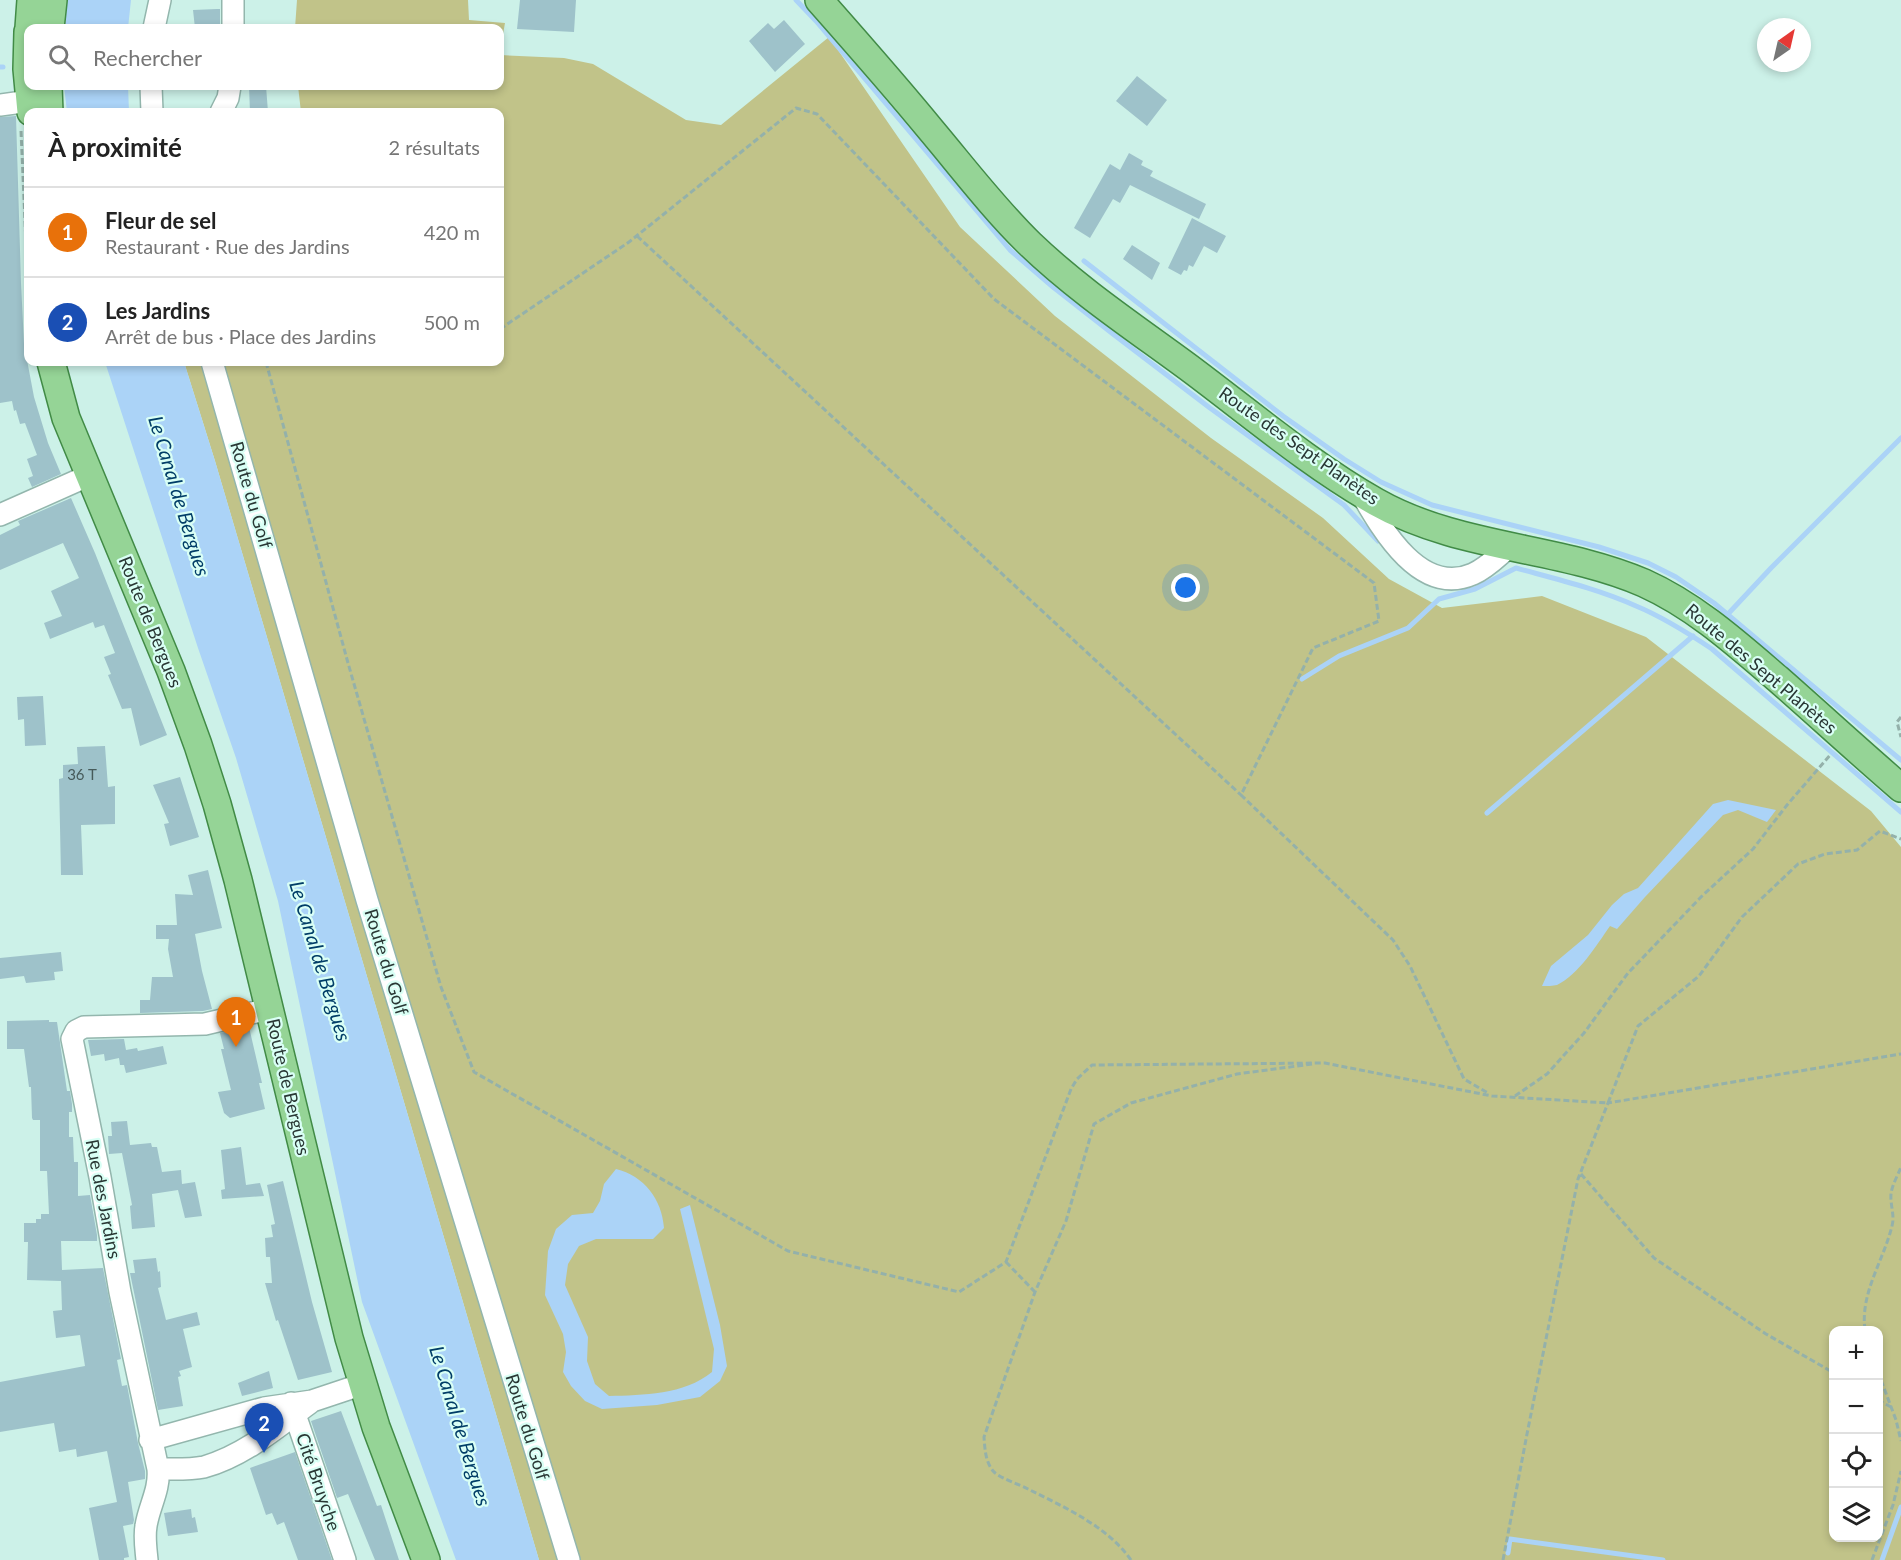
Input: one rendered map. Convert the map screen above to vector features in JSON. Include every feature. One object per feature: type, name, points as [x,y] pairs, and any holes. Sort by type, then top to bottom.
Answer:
[{"type":"main road","points":[[29,24],[31,0]]},
{"type":"main road","points":[[50,24],[53,0]]},
{"type":"main road","name":"Route des Sept Planètes","points":[[819,0],[884,73],[996,207],[1043,256],[1311,459],[1361,493],[1390,510],[1416,521],[1600,568],[1646,584],[1679,601],[1746,651],[1901,788]]},
{"type":"main road","name":"Route des Sept Planètes","points":[[829,0],[884,73]]},
{"type":"main road","name":"Route de Bergues","points":[[52,366],[62,404],[79,449],[151,619],[198,745],[230,850],[334,1282],[376,1427],[426,1560]]},
{"type":"main road","name":"Route de Bergues","points":[[64,366],[79,449]]},
{"type":"street","points":[[155,24],[160,0]]},
{"type":"street","points":[[233,0],[233,24]]},
{"type":"street","points":[[151,90],[152,108]]},
{"type":"street","points":[[223,108],[229,90]]},
{"type":"street","name":"Route du Golf","points":[[213,366],[367,900],[569,1560]]},
{"type":"street","points":[[0,515],[90,475]]},
{"type":"street","points":[[1361,493],[1399,549],[1419,567],[1443,580],[1456,579],[1475,573],[1510,546]]},
{"type":"street","name":"Rue des Jardins","points":[[147,1560],[146,1525],[158,1488],[158,1469],[150,1440],[72,1039],[76,1031],[84,1027],[215,1023],[269,1009]]},
{"type":"street","points":[[150,1440],[264,1408],[299,1406],[363,1384]]},
{"type":"street","points":[[158,1469],[194,1468],[212,1464],[258,1440],[299,1406]]},
{"type":"street","name":"Cité Bruyche","points":[[299,1406],[345,1560]]},
{"type":"path","points":[[504,326],[637,236],[796,108],[817,114],[994,299],[1374,583],[1379,621],[1313,648],[1241,795]]},
{"type":"path","points":[[24,132],[22,144],[24,192]]},
{"type":"path","points":[[637,236],[1241,795],[1393,940],[1410,966],[1464,1079],[1492,1096]]},
{"type":"path","points":[[267,366],[348,663],[441,987],[474,1072],[788,1251],[959,1292],[1006,1262],[1071,1089],[1077,1079],[1092,1065],[1325,1062],[1492,1096],[1608,1103],[1901,1054]]},
{"type":"path","points":[[1900,734],[1896,722],[1901,717]]},
{"type":"path","points":[[1514,1097],[1547,1074],[1584,1034],[1629,973],[1702,896],[1754,849],[1787,805],[1827,759]]},
{"type":"path","points":[[1503,1560],[1540,1365],[1581,1174],[1638,1026],[1699,976],[1742,917],[1798,864],[1825,854],[1857,850],[1880,831],[1901,839]]},
{"type":"path","points":[[1131,1560],[1125,1551],[1101,1530],[1058,1504],[994,1472],[985,1455],[984,1437],[1035,1292],[1066,1221],[1094,1124],[1131,1103],[1237,1074],[1325,1062]]},
{"type":"path","points":[[1865,1326],[1870,1284],[1891,1230],[1893,1218],[1891,1191],[1901,1167]]},
{"type":"path","points":[[1581,1174],[1654,1258],[1766,1334],[1829,1371]]},
{"type":"path","points":[[1006,1262],[1035,1292]]},
{"type":"path","points":[[1881,1380],[1901,1441]]},
{"type":"path","points":[[1883,1403],[1892,1408]]},
{"type":"path","points":[[1872,1560],[1893,1505],[1901,1471]]},
{"type":"green space","points":[[297,0],[468,0],[469,20],[505,23],[504,29],[504,24],[295,24]]},
{"type":"green space","points":[[829,37],[960,227],[1055,316],[1211,438],[1323,518],[1389,579],[1442,608],[1542,596],[1646,637],[1871,811],[1901,847],[1901,1560],[539,1560],[185,366],[504,366],[504,108],[301,108],[298,90],[504,90],[504,55],[564,58],[593,64],[686,120],[721,125]]},
{"type":"water","points":[[67,0],[131,0],[128,24],[65,24]]},
{"type":"water","points":[[64,90],[128,90],[129,108],[67,108]]},
{"type":"water","name":"Le Canal de Bergues","points":[[106,366],[185,366],[539,1560],[456,1560],[362,1302],[278,901],[236,758]]},
{"type":"water","points":[[1728,800],[1776,810],[1767,822],[1738,810],[1723,815],[1617,929],[1610,926],[1573,974],[1557,985],[1542,986],[1551,966],[1588,935],[1624,894],[1638,888],[1713,804]]},
{"type":"water","points":[[616,1169],[635,1177],[650,1190],[660,1208],[664,1228],[653,1239],[596,1239],[579,1246],[568,1264],[565,1285],[588,1337],[587,1361],[595,1384],[609,1396],[649,1394],[689,1385],[712,1372],[714,1349],[680,1209],[690,1205],[720,1325],[727,1366],[720,1381],[700,1397],[657,1405],[602,1409],[585,1401],[571,1386],[563,1372],[566,1352],[563,1334],[545,1295],[548,1251],[556,1229],[572,1215],[593,1213],[600,1201],[604,1184]]},
{"type":"building","points":[[520,0],[576,0],[574,32],[517,29]]},
{"type":"building","points":[[220,9],[220,24],[195,24],[193,10]]},
{"type":"building","points":[[784,20],[805,44],[775,72],[749,41],[768,23],[774,29]]},
{"type":"building","points":[[1137,76],[1167,100],[1147,126],[1116,101]]},
{"type":"building","points":[[249,90],[266,90],[268,108],[250,108]]},
{"type":"building","points":[[16,116],[24,366],[28,366],[34,397],[48,443],[61,474],[32,487],[28,478],[33,476],[27,459],[37,455],[25,423],[20,424],[12,401],[0,403],[0,117]]},
{"type":"building","points":[[1129,153],[1143,161],[1141,165],[1153,171],[1150,176],[1206,204],[1199,219],[1130,185],[1120,203],[1113,199],[1090,238],[1074,228],[1110,164],[1120,170]]},
{"type":"building","points":[[1192,218],[1226,236],[1217,253],[1204,246],[1193,267],[1189,265],[1187,271],[1184,270],[1181,275],[1168,268]]},
{"type":"building","points":[[1132,245],[1160,263],[1152,280],[1123,259]]},
{"type":"building","points":[[71,498],[167,735],[140,746],[131,708],[122,709],[108,675],[111,674],[104,657],[115,653],[104,625],[95,628],[93,622],[50,639],[44,623],[62,616],[51,591],[79,578],[63,543],[0,570],[0,535],[20,525],[18,521]]},
{"type":"building","points":[[43,696],[46,745],[25,746],[24,719],[18,720],[17,697]]},
{"type":"building","points":[[105,746],[108,787],[115,786],[115,824],[81,825],[83,875],[61,875],[59,779],[63,778],[63,765],[78,764],[77,747]]},
{"type":"building","points":[[180,777],[199,837],[170,846],[164,824],[169,823],[153,785]]},
{"type":"building","points":[[208,870],[222,928],[195,934],[212,1009],[140,1013],[140,1000],[150,1000],[152,977],[173,977],[168,949],[169,939],[156,939],[156,925],[177,925],[175,894],[193,895],[188,875]]},
{"type":"building","points":[[61,952],[63,971],[54,972],[55,980],[26,983],[24,976],[0,979],[0,958]]},
{"type":"building","points":[[49,1020],[49,1022],[57,1022],[67,1091],[70,1091],[72,1112],[69,1112],[69,1137],[73,1137],[74,1162],[78,1162],[78,1196],[90,1195],[97,1235],[97,1241],[61,1241],[62,1270],[103,1268],[121,1359],[117,1360],[122,1386],[127,1385],[145,1471],[145,1479],[128,1482],[134,1520],[133,1524],[123,1526],[129,1557],[124,1560],[99,1560],[89,1508],[117,1502],[107,1451],[77,1457],[76,1449],[59,1452],[54,1423],[0,1432],[0,1382],[85,1366],[80,1335],[56,1338],[53,1311],[62,1310],[61,1281],[27,1280],[28,1242],[24,1242],[24,1223],[36,1223],[36,1219],[41,1219],[41,1214],[49,1214],[47,1171],[40,1171],[40,1120],[32,1118],[31,1087],[29,1087],[24,1049],[7,1049],[7,1021]]},
{"type":"building","points":[[249,1027],[262,1083],[259,1083],[265,1109],[230,1118],[224,1113],[218,1092],[231,1090],[221,1049],[224,1049],[220,1033]]},
{"type":"building","points":[[124,1039],[126,1050],[137,1048],[138,1051],[163,1046],[167,1064],[126,1073],[124,1065],[120,1065],[119,1058],[105,1061],[104,1054],[91,1056],[88,1040]]},
{"type":"building","points":[[127,1121],[130,1145],[151,1143],[152,1147],[157,1147],[162,1172],[181,1170],[182,1184],[195,1182],[202,1216],[185,1218],[178,1190],[152,1194],[155,1227],[132,1229],[130,1206],[132,1205],[122,1153],[109,1154],[108,1136],[112,1136],[111,1122]]},
{"type":"building","points":[[241,1147],[246,1185],[260,1183],[264,1196],[222,1199],[221,1190],[225,1189],[221,1150]]},
{"type":"building","points":[[283,1181],[312,1302],[332,1372],[298,1380],[278,1320],[276,1321],[265,1283],[272,1283],[270,1257],[266,1257],[265,1238],[273,1237],[271,1225],[275,1224],[267,1185]]},
{"type":"building","points":[[156,1258],[158,1272],[160,1271],[161,1287],[158,1288],[166,1320],[197,1312],[200,1325],[183,1329],[192,1367],[179,1371],[183,1406],[158,1410],[130,1273],[135,1273],[133,1260]]},
{"type":"building","points":[[269,1371],[273,1388],[242,1396],[238,1383]]},
{"type":"building","points":[[341,1411],[377,1506],[381,1505],[399,1560],[375,1560],[348,1494],[337,1498],[311,1421]]},
{"type":"building","points":[[295,1452],[332,1560],[298,1560],[284,1522],[277,1525],[272,1513],[266,1515],[250,1468]]},
{"type":"building","points":[[191,1509],[198,1532],[168,1536],[164,1513]]},
{"type":"waterway","points":[[796,0],[1010,250],[1113,334],[1344,505],[1378,541]]},
{"type":"waterway","points":[[1084,261],[1283,416],[1381,482],[1432,505],[1599,547],[1648,563],[1676,577],[1714,603],[1901,760]]},
{"type":"waterway","points":[[1728,614],[1901,438]]},
{"type":"waterway","points":[[1302,679],[1339,656],[1408,628],[1439,599],[1475,589],[1516,568],[1607,594],[1656,615],[1694,637],[1712,649],[1901,812]]},
{"type":"waterway","points":[[1487,813],[1693,636]]},
{"type":"waterway","points":[[1882,1560],[1901,1507]]},
{"type":"waterway","points":[[1508,1553],[1510,1539],[1663,1560]]},
{"type":"place","name":"Fleur de sel","points":[[236,1047]]},
{"type":"place","name":"Les Jardins","points":[[264,1453]]}]
